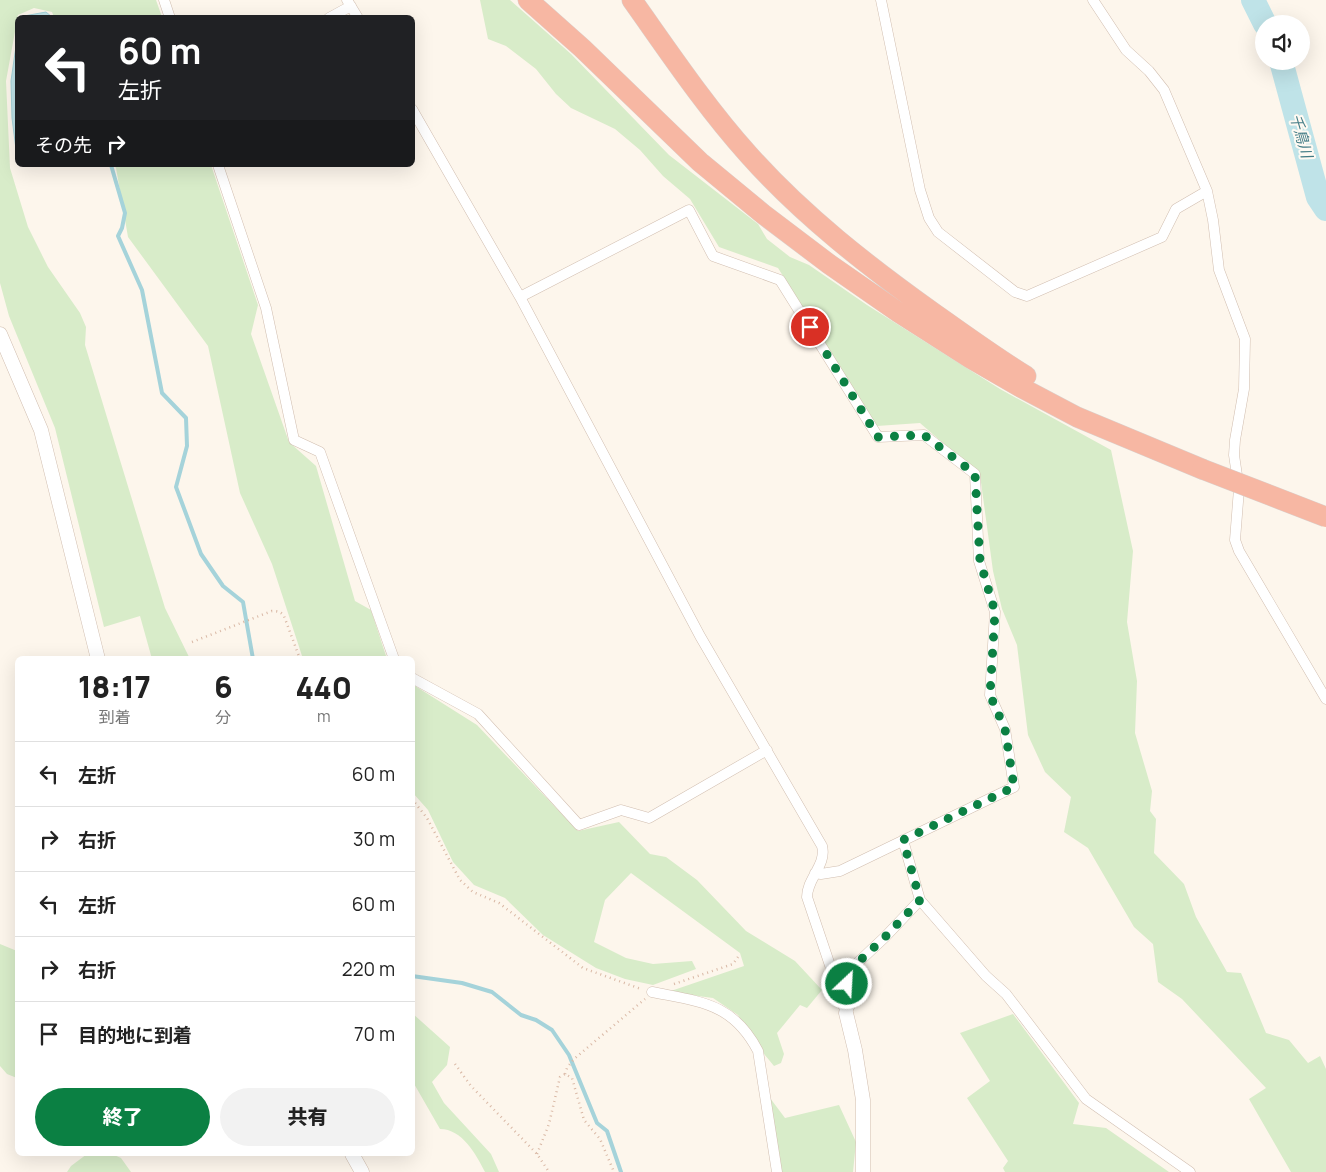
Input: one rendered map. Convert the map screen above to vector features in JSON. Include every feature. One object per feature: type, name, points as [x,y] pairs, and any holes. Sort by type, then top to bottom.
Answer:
[{"type":"highway","points":[[528,0],[582,48],[700,162],[763,214],[829,264],[898,312],[970,358],[1077,417],[1202,469],[1326,517]]},
{"type":"highway","points":[[632,0],[704,101],[748,155],[792,199],[840,242],[901,290],[1016,370],[1142,443]]},
{"type":"street","points":[[164,0],[169,15]]},
{"type":"street","points":[[881,0],[920,190],[929,218],[938,232],[1015,292],[1027,296],[1162,237],[1176,209],[1207,191]]},
{"type":"street","points":[[1093,0],[1126,50],[1164,90],[1207,191],[1213,220],[1219,270],[1245,339],[1244,389],[1234,455],[1239,489],[1235,540],[1239,551],[1326,699]]},
{"type":"street","points":[[333,15],[349,3],[356,15]]},
{"type":"street","points":[[415,114],[520,297],[700,636],[822,846],[824,854],[807,890],[807,897],[846,1013],[855,1050],[863,1100],[863,1172]]},
{"type":"street","points":[[219,167],[266,308],[294,440],[320,452],[393,656]]},
{"type":"street","points":[[520,297],[689,210],[712,256],[780,280],[878,437],[924,435],[975,474],[980,561],[995,612],[990,695],[1005,729],[1014,787],[840,871],[815,873]]},
{"type":"street","points":[[0,334],[41,430],[97,656]]},
{"type":"street","points":[[415,680],[478,714],[579,825],[621,810],[649,818],[767,750]]},
{"type":"street","points":[[903,840],[920,900],[986,976],[1006,994],[1086,1099],[1190,1172]]},
{"type":"street","points":[[846,1013],[850,1003],[847,975],[920,900]]},
{"type":"street","points":[[652,992],[708,1004],[743,1026],[751,1037],[758,1051],[777,1172]]},
{"type":"street","points":[[353,1156],[362,1172]]},
{"type":"path","points":[[192,642],[272,610],[281,612],[284,616],[299,656]]},
{"type":"path","points":[[415,803],[427,818],[460,880],[473,892],[499,903],[583,968],[652,992]]},
{"type":"path","points":[[537,1154],[548,1124],[560,1077],[565,1074],[574,1059],[652,992],[733,964],[738,957]]},
{"type":"path","points":[[455,1064],[470,1086],[537,1154],[549,1172]]},
{"type":"path","points":[[565,1074],[572,1078],[584,1120],[600,1139],[614,1172]]},
{"type":"green space","points":[[0,0],[156,0],[161,15],[53,15],[52,12],[34,8],[15,15],[15,32],[6,81],[10,168],[28,227],[48,267],[80,313],[86,327],[85,345],[165,608],[189,656],[151,656],[140,616],[104,627],[55,428],[9,316],[0,283]]},
{"type":"green space","points":[[480,0],[510,0],[571,54],[669,155],[758,224],[767,239],[790,257],[809,265],[867,305],[1000,389],[1111,450],[1133,551],[1127,622],[1137,681],[1135,733],[1152,791],[1150,811],[1156,819],[1154,853],[1184,884],[1196,917],[1227,972],[1241,973],[1266,1033],[1289,1040],[1308,1063],[1320,1056],[1326,1069],[1326,1172],[1291,1172],[1249,1099],[1266,1088],[1182,999],[1158,982],[1153,944],[1134,927],[1088,848],[1064,832],[1071,797],[1045,772],[1028,735],[1017,645],[1002,609],[993,571],[980,475],[920,423],[877,426],[778,268],[719,247],[690,199],[663,176],[640,150],[615,129],[571,108],[556,94],[536,69],[506,46],[488,39]]},
{"type":"green space","points":[[212,167],[258,305],[251,334],[289,442],[316,466],[355,601],[371,610],[386,656],[302,656],[272,564],[240,493],[208,346],[128,237],[116,168]]},
{"type":"green space","points":[[415,686],[477,725],[578,831],[619,822],[650,854],[666,857],[697,880],[746,931],[795,961],[822,990],[807,1008],[800,1005],[777,1033],[784,1054],[781,1063],[774,1066],[760,1049],[738,1015],[713,998],[668,992],[744,966],[740,953],[631,873],[605,900],[594,942],[626,958],[653,964],[692,961],[696,969],[653,985],[625,979],[596,968],[543,935],[505,898],[474,885],[453,862],[428,810],[415,795]]},
{"type":"green space","points":[[0,944],[15,950],[15,1077],[7,1074],[0,1066]]},
{"type":"green space","points":[[1013,1014],[1079,1103],[1073,1124],[1106,1128],[1169,1172],[1005,1172],[1003,1168],[1008,1161],[967,1098],[990,1081],[960,1033]]},
{"type":"green space","points":[[415,1016],[450,1047],[447,1065],[432,1082],[444,1103],[491,1154],[499,1172],[485,1172],[473,1150],[462,1138],[448,1130],[440,1129],[415,1085]]},
{"type":"green space","points":[[770,1098],[785,1118],[839,1105],[856,1142],[853,1172],[778,1172]]},
{"type":"green space","points":[[84,1156],[116,1156],[121,1158],[131,1172],[67,1172],[71,1166]]},
{"type":"water","points":[[46,12],[50,15],[30,15]]},
{"type":"water","points":[[15,53],[15,141],[12,118],[11,81]]},
{"type":"waterway","name":"千鳥川","points":[[1253,0],[1260,15]]},
{"type":"waterway","name":"千鳥川","points":[[1283,70],[1318,197],[1326,209]]},
{"type":"waterway","points":[[112,167],[125,213],[118,236],[142,290],[162,393],[186,418],[187,446],[176,487],[201,554],[223,586],[243,602],[252,656]]},
{"type":"waterway","points":[[415,976],[462,983],[492,992],[521,1015],[536,1020],[552,1030],[569,1055],[597,1123],[607,1131],[621,1172]]},
{"type":"route","points":[[810,327],[878,437],[924,435],[975,474],[980,561],[995,612],[990,695],[1005,729],[1014,787],[903,840],[920,900],[852,968],[847,975],[847,984]]}]
